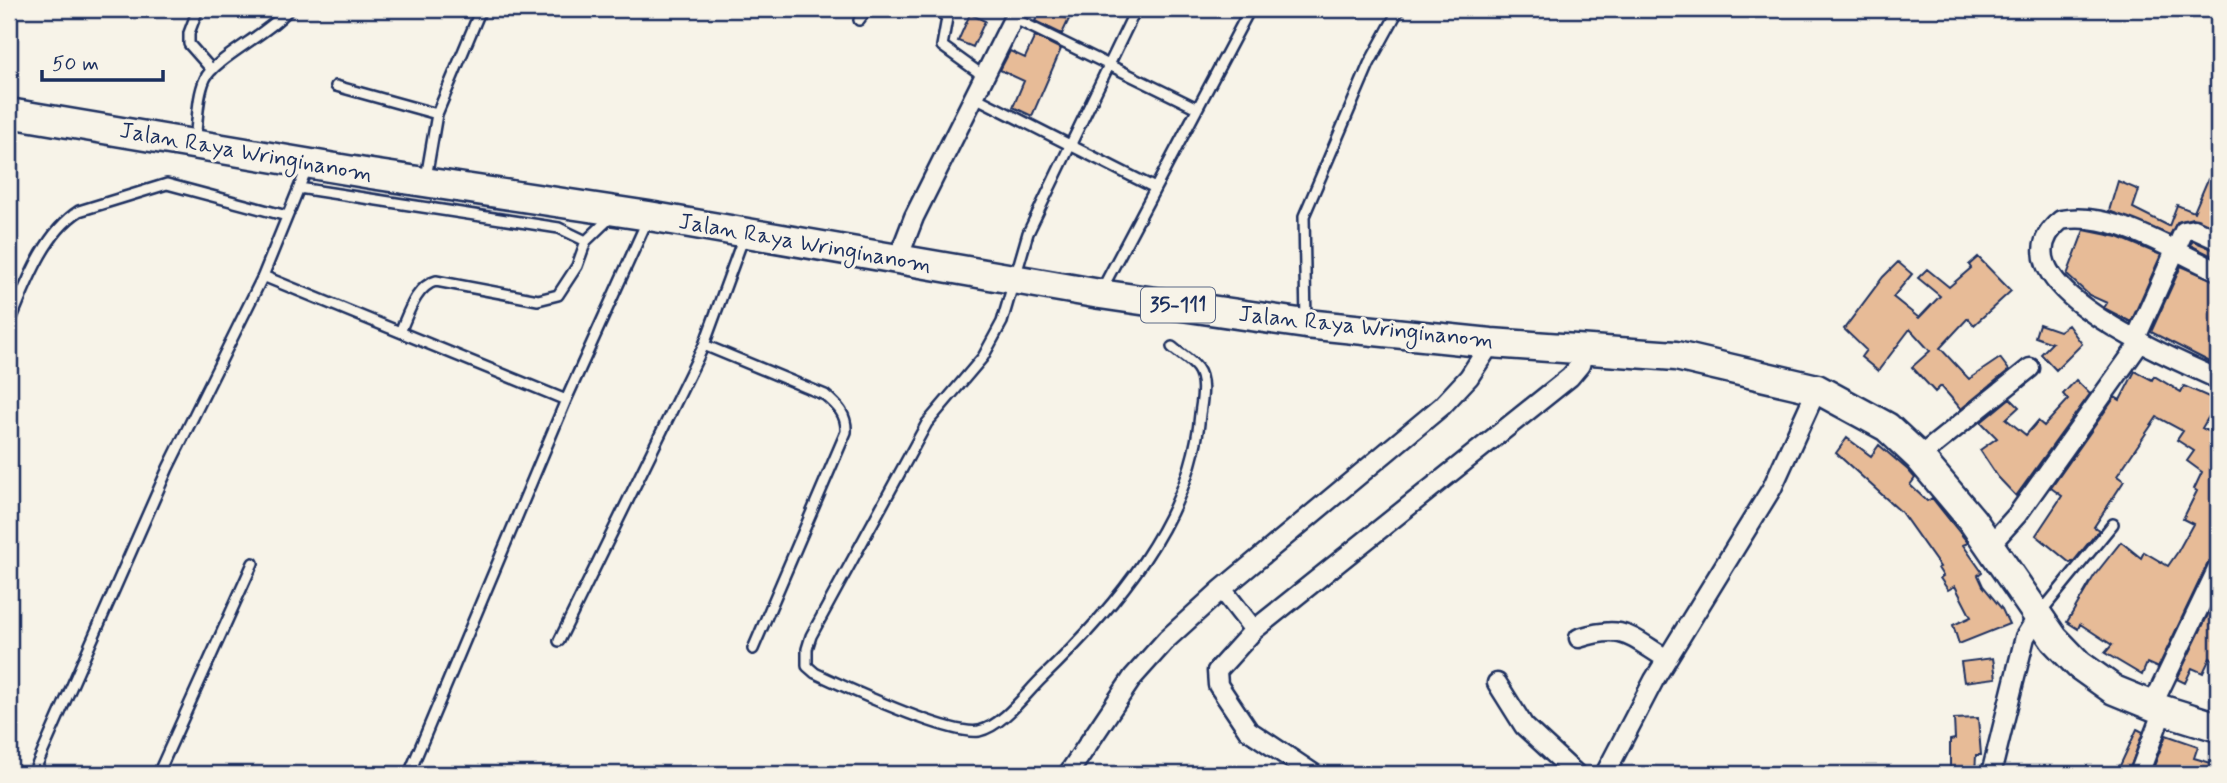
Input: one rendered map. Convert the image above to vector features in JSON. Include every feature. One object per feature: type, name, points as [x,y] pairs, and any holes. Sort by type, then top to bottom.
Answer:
[{"type":"main road","name":"Jalan Raya Wringinanom","points":[[9,113],[195,145],[304,176],[425,183],[649,216],[744,234],[902,249],[1013,280],[1105,282],[1306,311],[1491,343],[1676,356],[1817,389],[1878,421],[1919,457],[1990,545],[2054,639],[2079,665],[2114,690],[2157,708],[2218,727]]},
{"type":"street","points":[[902,249],[914,217],[1016,13]]},
{"type":"street","points":[[2218,271],[2133,230],[2070,219],[2061,220],[2052,228],[2045,242],[2046,263],[2056,284],[2091,314],[2138,341],[2218,379]]},
{"type":"street","points":[[1990,545],[2017,515],[2138,341],[2173,249],[2188,229],[2218,240]]},
{"type":"street","points":[[1068,774],[1146,661],[1222,589],[1442,406],[1469,377],[1491,343]]},
{"type":"street","points":[[1314,774],[1248,730],[1218,685],[1216,678],[1221,665],[1254,630],[1570,377],[1580,365],[1584,350]]},
{"type":"street","points":[[1919,457],[2030,368]]},
{"type":"street","points":[[1605,774],[1667,659],[1772,488],[1817,389]]},
{"type":"street","points":[[2139,774],[2157,708],[2218,568]]},
{"type":"street","points":[[1222,589],[1254,630]]},
{"type":"street","points":[[1991,774],[2025,637],[2038,616]]},
{"type":"street","points":[[1579,638],[1605,630],[1617,630],[1667,659]]},
{"type":"street","points":[[1497,683],[1524,726],[1576,774]]},
{"type":"lane","points":[[198,9],[189,33],[189,44],[212,70]]},
{"type":"lane","points":[[195,145],[201,89],[212,70],[263,34],[289,9]]},
{"type":"lane","points":[[425,183],[437,114],[481,9]]},
{"type":"lane","points":[[859,19],[867,9]]},
{"type":"lane","points":[[937,9],[947,18],[942,46],[985,77]]},
{"type":"lane","points":[[1136,9],[1028,233],[1002,322],[983,357],[927,423],[811,636],[807,649],[807,666],[815,673],[876,702],[970,731],[988,727],[1079,642],[1124,590],[1170,518],[1197,450],[1202,379],[1197,368],[1172,347]]},
{"type":"lane","points":[[1105,282],[1250,9]]},
{"type":"lane","points":[[1306,311],[1304,216],[1369,64],[1399,9]]},
{"type":"lane","points":[[1016,13],[1108,64],[1197,108]]},
{"type":"lane","points":[[336,86],[437,114]]},
{"type":"lane","points":[[975,97],[1155,188]]},
{"type":"lane","points":[[33,774],[168,468],[263,276],[304,176],[559,228],[586,241]]},
{"type":"lane","points":[[9,325],[50,242],[67,219],[79,211],[167,184],[287,216]]},
{"type":"lane","points":[[400,332],[420,291],[427,283],[436,281],[538,300],[558,295],[577,266],[586,241],[617,212]]},
{"type":"lane","points":[[409,774],[566,400],[649,216]]},
{"type":"lane","points":[[559,641],[704,345],[744,234]]},
{"type":"lane","points":[[263,276],[566,400]]},
{"type":"lane","points":[[704,345],[825,395],[835,403],[846,422],[846,432],[753,649]]},
{"type":"lane","points":[[2038,616],[2113,524]]},
{"type":"lane","points":[[158,774],[253,563]]},
{"type":"building","points":[[1041,9],[1069,19],[1062,34],[1035,21]]},
{"type":"building","points":[[970,14],[985,21],[973,47],[958,41]]},
{"type":"building","points":[[1035,36],[1061,49],[1032,116],[1013,107],[1024,81],[1000,70],[1010,51],[1025,58]]},
{"type":"building","points":[[2208,179],[2218,183],[2218,228],[2192,218],[2177,222],[2170,235],[2109,211],[2118,181],[2139,190],[2133,208],[2169,226],[2177,205],[2194,212]]},
{"type":"building","points":[[2084,230],[2118,237],[2161,255],[2131,322],[2104,308],[2107,303],[2089,295],[2067,275]]},
{"type":"building","points":[[2193,241],[2218,251],[2218,259],[2190,245]]},
{"type":"building","points":[[1978,257],[2011,291],[1974,325],[1968,318],[1940,348],[1969,379],[2000,358],[2009,370],[1961,409],[1941,386],[1935,392],[1912,367],[1930,351],[1910,329],[1878,371],[1861,357],[1866,350],[1844,329],[1883,277],[1898,262],[1912,274],[1893,297],[1919,318],[1940,296],[1918,278],[1927,269],[1949,287],[1971,268],[1969,265]]},
{"type":"building","points":[[2181,266],[2218,282],[2218,366],[2151,332]]},
{"type":"building","points":[[2039,324],[2059,331],[2068,325],[2082,344],[2056,370],[2041,354],[2052,343],[2035,337]]},
{"type":"building","points":[[2135,371],[2152,380],[2154,376],[2181,392],[2184,386],[2218,401],[2202,428],[2218,436],[2218,557],[2208,563],[2158,668],[2147,663],[2142,675],[2105,653],[2112,645],[2080,624],[2078,629],[2067,622],[2094,576],[2121,542],[2141,558],[2144,552],[2168,566],[2177,553],[2193,524],[2183,519],[2197,491],[2194,489],[2202,472],[2187,461],[2194,451],[2177,440],[2183,431],[2157,417],[2117,476],[2124,481],[2094,527],[2099,530],[2074,561],[2070,563],[2036,535],[2062,496],[2051,488],[2115,397],[2120,400]]},
{"type":"building","points":[[2076,380],[2090,394],[2016,496],[1998,477],[1980,450],[1997,438],[1981,422],[2010,398],[2019,407],[2006,419],[2026,435],[2038,421],[2044,426],[2068,400],[2063,394]]},
{"type":"building","points":[[1847,438],[1871,456],[1879,445],[1915,478],[1910,485],[1927,501],[1932,498],[1968,543],[1963,545],[1982,572],[1978,575],[1983,586],[2002,609],[2009,624],[1959,644],[1953,625],[1971,617],[1955,586],[1948,590],[1940,578],[1943,576],[1938,568],[1940,567],[1901,512],[1836,453]]},
{"type":"building","points":[[2218,594],[2218,662],[2210,658],[2203,673],[2192,668],[2185,683],[2177,679]]},
{"type":"building","points":[[1993,658],[1996,678],[1964,682],[1961,662]]},
{"type":"building","points":[[1978,718],[1981,755],[1976,755],[1975,774],[1950,774],[1950,740],[1955,739],[1954,719]]},
{"type":"building","points":[[2137,729],[2143,732],[2128,774],[2118,770]]},
{"type":"building","points":[[2166,735],[2198,746],[2194,758],[2218,765],[2218,774],[2151,774]]}]
